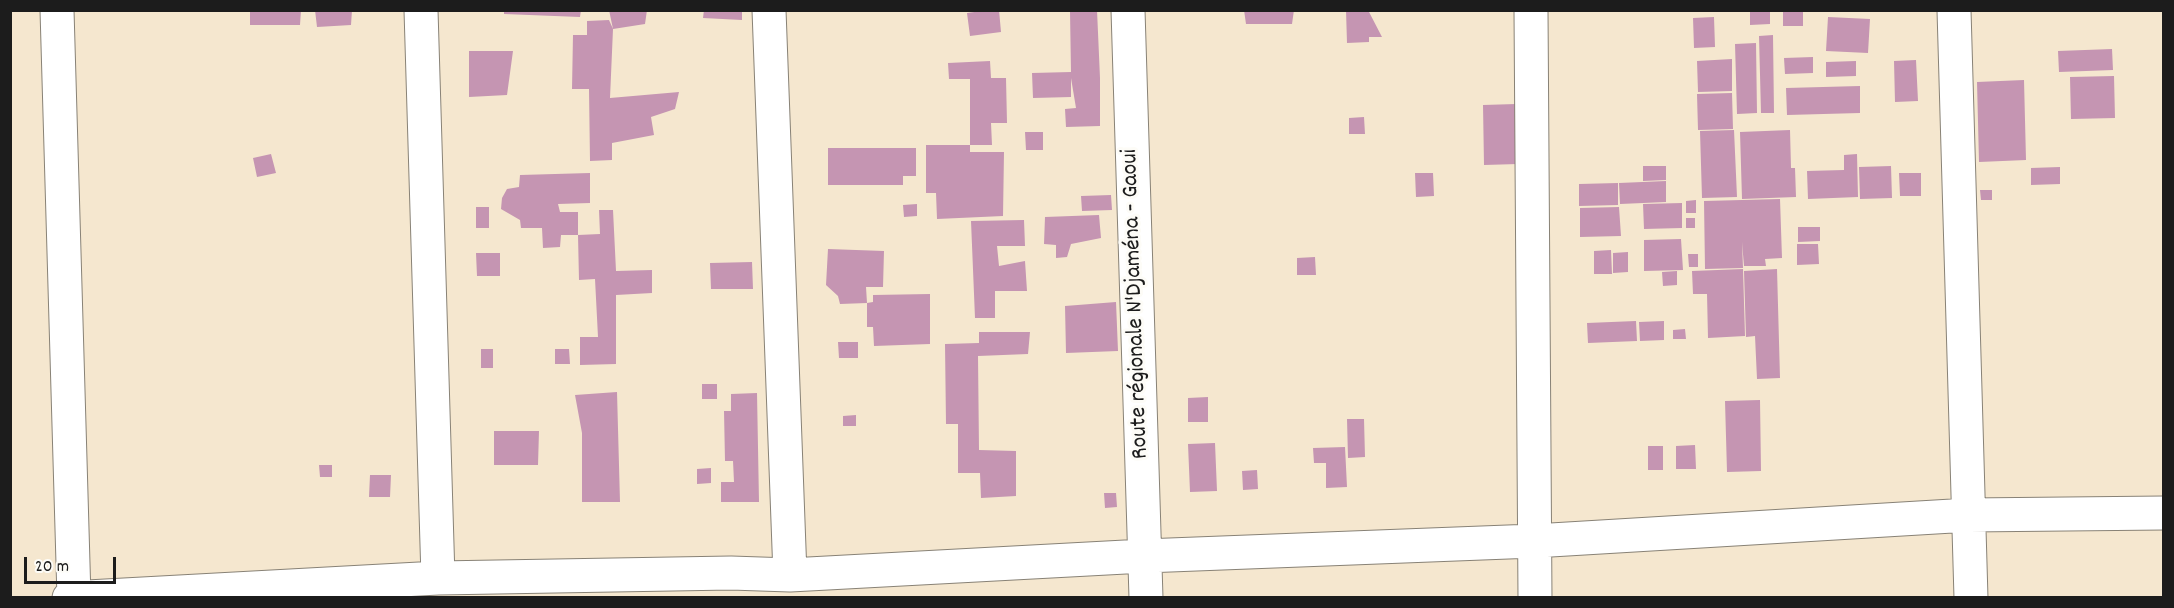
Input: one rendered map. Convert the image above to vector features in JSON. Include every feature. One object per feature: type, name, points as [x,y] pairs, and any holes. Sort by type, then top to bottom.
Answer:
[{"type":"street","points":[[57,10],[74,597]]},
{"type":"street","points":[[421,10],[438,578]]},
{"type":"street","points":[[769,10],[790,575]]},
{"type":"street","name":"Route régionale N'Djaména - Gaoui","points":[[1128,10],[1146,597]]},
{"type":"street","points":[[1531,10],[1535,597]]},
{"type":"street","points":[[1954,10],[1971,597]]},
{"type":"street","points":[[69,597],[438,578],[732,585],[790,575],[1144,556],[1534,541],[1969,514],[2163,513]]},
{"type":"building","points":[[250,10],[301,10],[300,25],[250,25]]},
{"type":"building","points":[[315,10],[352,10],[351,25],[317,27]]},
{"type":"building","points":[[504,10],[581,10],[580,17],[504,14]]},
{"type":"building","points":[[609,10],[647,10],[645,24],[613,29]]},
{"type":"building","points":[[704,10],[742,10],[742,20],[703,18]]},
{"type":"building","points":[[999,10],[1001,32],[970,36],[967,13]]},
{"type":"building","points":[[1097,10],[1100,126],[1066,127],[1065,109],[1076,108],[1071,78],[1071,97],[1033,98],[1032,73],[1071,72],[1070,11]]},
{"type":"building","points":[[1244,10],[1294,10],[1292,24],[1246,24]]},
{"type":"building","points":[[1346,10],[1368,10],[1382,37],[1369,37],[1369,42],[1347,43]]},
{"type":"building","points":[[1750,10],[1770,10],[1770,24],[1750,25]]},
{"type":"building","points":[[1783,10],[1803,10],[1803,26],[1783,26]]},
{"type":"building","points":[[1714,17],[1715,47],[1694,48],[1693,18]]},
{"type":"building","points":[[1828,17],[1870,19],[1868,53],[1826,51]]},
{"type":"building","points":[[609,20],[613,29],[610,98],[679,92],[675,109],[651,117],[654,135],[612,143],[612,160],[590,161],[589,89],[572,89],[573,35],[587,35],[587,21]]},
{"type":"building","points":[[1773,35],[1774,113],[1761,113],[1759,36]]},
{"type":"building","points":[[1756,43],[1757,113],[1737,114],[1735,44]]},
{"type":"building","points":[[2112,49],[2113,70],[2059,72],[2058,51]]},
{"type":"building","points":[[469,51],[513,51],[507,95],[469,97]]},
{"type":"building","points":[[1813,57],[1813,73],[1785,74],[1784,58]]},
{"type":"building","points":[[1732,59],[1732,91],[1698,92],[1697,61]]},
{"type":"building","points":[[1916,60],[1918,101],[1895,102],[1894,61]]},
{"type":"building","points":[[990,61],[991,78],[1006,78],[1007,123],[991,123],[992,145],[970,145],[970,79],[949,79],[948,63]]},
{"type":"building","points":[[1856,61],[1856,76],[1826,77],[1826,62]]},
{"type":"building","points":[[2114,76],[2115,118],[2071,119],[2070,77]]},
{"type":"building","points":[[2024,80],[2026,160],[1979,162],[1977,82]]},
{"type":"building","points":[[1860,86],[1860,113],[1787,115],[1786,88]]},
{"type":"building","points":[[1732,93],[1733,129],[1698,130],[1697,94]]},
{"type":"building","points":[[1516,104],[1518,164],[1484,165],[1483,105]]},
{"type":"building","points":[[1364,117],[1365,134],[1349,134],[1349,118]]},
{"type":"building","points":[[1734,130],[1737,197],[1702,198],[1700,131]]},
{"type":"building","points":[[1790,130],[1791,168],[1795,168],[1796,197],[1742,199],[1740,132]]},
{"type":"building","points":[[1025,132],[1043,132],[1043,150],[1026,150]]},
{"type":"building","points":[[926,145],[970,145],[970,152],[1004,152],[1003,216],[937,219],[936,193],[926,193]]},
{"type":"building","points":[[828,148],[916,148],[916,176],[903,176],[903,185],[828,185]]},
{"type":"building","points":[[271,154],[276,173],[257,177],[253,158]]},
{"type":"building","points":[[1857,154],[1858,197],[1808,199],[1807,171],[1844,170],[1844,155]]},
{"type":"building","points":[[1643,166],[1666,166],[1666,180],[1643,181]]},
{"type":"building","points":[[1891,166],[1892,198],[1860,199],[1859,167]]},
{"type":"building","points":[[2060,167],[2060,184],[2031,185],[2031,168]]},
{"type":"building","points":[[590,173],[590,203],[558,204],[560,212],[578,212],[578,235],[561,235],[560,247],[543,248],[542,228],[521,228],[520,220],[501,209],[502,198],[507,189],[519,187],[520,175]]},
{"type":"building","points":[[1415,173],[1433,173],[1434,196],[1416,197]]},
{"type":"building","points":[[1899,173],[1921,173],[1921,196],[1900,196]]},
{"type":"building","points":[[1666,181],[1666,202],[1620,204],[1619,183]]},
{"type":"building","points":[[1618,183],[1618,205],[1579,206],[1579,184]]},
{"type":"building","points":[[1980,190],[1992,190],[1992,200],[1981,200]]},
{"type":"building","points":[[1111,195],[1112,210],[1082,211],[1081,196]]},
{"type":"building","points":[[1780,199],[1782,258],[1765,259],[1766,266],[1744,266],[1742,242],[1743,268],[1705,269],[1704,201]]},
{"type":"building","points":[[1696,200],[1696,213],[1686,213],[1686,201]]},
{"type":"building","points":[[1682,203],[1682,228],[1644,229],[1643,204]]},
{"type":"building","points":[[917,204],[917,216],[904,217],[903,205]]},
{"type":"building","points":[[476,207],[489,207],[489,228],[476,228]]},
{"type":"building","points":[[1619,207],[1621,236],[1580,237],[1580,208]]},
{"type":"building","points":[[599,210],[613,210],[616,271],[652,270],[652,293],[616,295],[616,364],[580,365],[580,337],[598,337],[595,279],[579,280],[578,235],[600,234]]},
{"type":"building","points":[[1099,215],[1101,238],[1071,244],[1067,257],[1056,258],[1056,245],[1044,244],[1045,217]]},
{"type":"building","points":[[1686,218],[1695,218],[1695,228],[1686,228]]},
{"type":"building","points":[[1024,220],[1025,246],[997,246],[999,266],[1025,261],[1027,291],[995,291],[995,318],[975,318],[971,221]]},
{"type":"building","points":[[1798,227],[1820,227],[1820,241],[1798,242]]},
{"type":"building","points":[[1681,239],[1683,270],[1644,271],[1644,240]]},
{"type":"building","points":[[1797,244],[1818,244],[1819,264],[1797,265]]},
{"type":"building","points":[[828,249],[884,251],[883,287],[866,287],[867,303],[840,304],[838,296],[826,285]]},
{"type":"building","points":[[1611,250],[1612,274],[1594,274],[1594,251]]},
{"type":"building","points":[[1628,252],[1628,272],[1613,273],[1613,253]]},
{"type":"building","points":[[476,253],[500,253],[500,276],[477,276]]},
{"type":"building","points":[[1688,254],[1698,254],[1698,267],[1689,267]]},
{"type":"building","points":[[1315,257],[1316,275],[1297,275],[1297,258]]},
{"type":"building","points":[[752,262],[753,289],[711,289],[710,263]]},
{"type":"building","points":[[1743,269],[1745,336],[1708,338],[1707,294],[1693,294],[1692,271]]},
{"type":"building","points":[[1777,269],[1780,378],[1757,379],[1755,336],[1746,337],[1744,271]]},
{"type":"building","points":[[1677,271],[1677,285],[1663,286],[1662,272]]},
{"type":"building","points":[[930,294],[930,344],[874,346],[873,327],[867,327],[867,303],[873,302],[873,295]]},
{"type":"building","points":[[1116,302],[1118,351],[1066,353],[1065,306]]},
{"type":"building","points":[[1636,321],[1637,341],[1588,343],[1587,323]]},
{"type":"building","points":[[1664,321],[1664,340],[1640,341],[1639,322]]},
{"type":"building","points":[[1685,329],[1686,339],[1673,339],[1673,330]]},
{"type":"building","points":[[979,332],[1030,332],[1028,354],[978,356],[979,450],[1016,451],[1016,496],[981,498],[980,473],[958,473],[958,424],[946,424],[945,344],[979,343]]},
{"type":"building","points":[[838,342],[858,342],[858,358],[839,358]]},
{"type":"building","points":[[481,349],[493,349],[493,368],[481,368]]},
{"type":"building","points":[[555,349],[569,349],[570,364],[555,364]]},
{"type":"building","points":[[702,384],[717,384],[717,399],[702,399]]},
{"type":"building","points":[[617,392],[620,502],[582,502],[582,433],[575,395]]},
{"type":"building","points":[[757,393],[759,502],[721,502],[721,482],[734,482],[733,461],[725,461],[724,411],[731,411],[731,394]]},
{"type":"building","points":[[1208,397],[1208,422],[1188,422],[1188,398]]},
{"type":"building","points":[[1760,400],[1761,471],[1727,472],[1725,401]]},
{"type":"building","points":[[856,415],[856,426],[843,426],[843,416]]},
{"type":"building","points":[[1347,419],[1364,419],[1365,457],[1348,458]]},
{"type":"building","points":[[494,431],[539,431],[538,465],[494,465]]},
{"type":"building","points":[[1215,443],[1217,491],[1190,492],[1188,444]]},
{"type":"building","points":[[1695,445],[1696,469],[1676,469],[1676,446]]},
{"type":"building","points":[[1648,446],[1663,446],[1663,470],[1648,470]]},
{"type":"building","points":[[1345,447],[1347,487],[1326,488],[1326,463],[1314,463],[1313,448]]},
{"type":"building","points":[[319,465],[332,465],[332,477],[320,477]]},
{"type":"building","points":[[711,468],[711,483],[697,484],[697,469]]},
{"type":"building","points":[[1257,470],[1258,489],[1243,490],[1242,471]]},
{"type":"building","points":[[370,475],[391,475],[390,497],[369,497]]},
{"type":"building","points":[[1104,493],[1116,493],[1117,507],[1105,508]]}]
